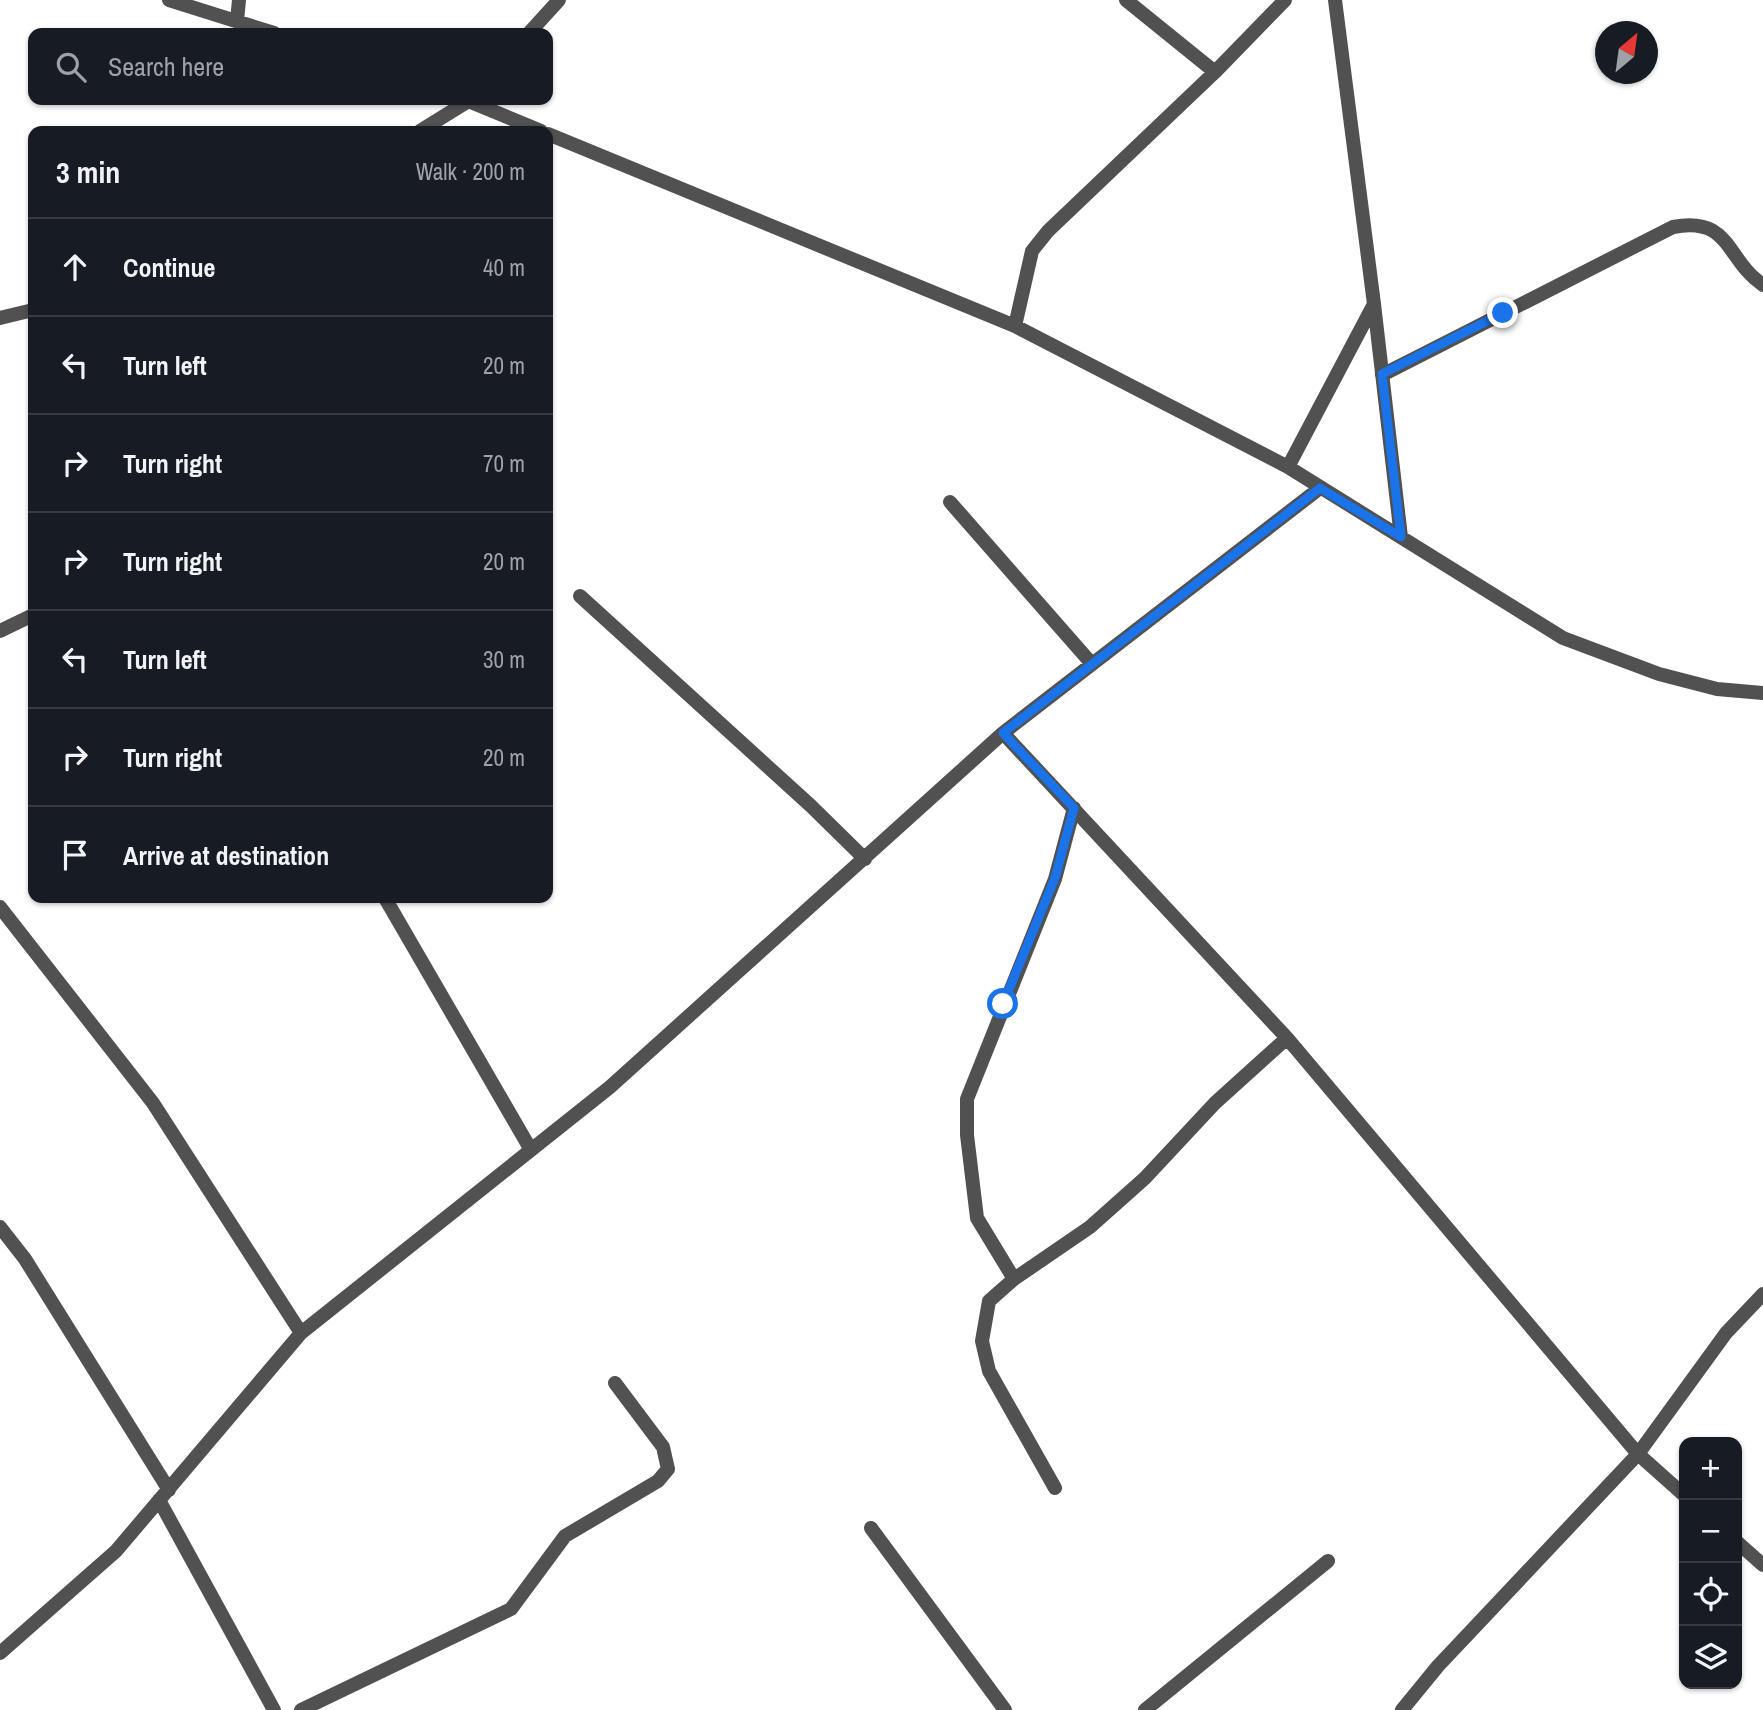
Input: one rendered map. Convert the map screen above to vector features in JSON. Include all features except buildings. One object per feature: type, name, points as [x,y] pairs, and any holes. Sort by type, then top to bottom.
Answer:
[{"type":"street","points":[[169,0],[260,28]]},
{"type":"street","points":[[237,20],[239,0]]},
{"type":"street","points":[[534,28],[559,0]]},
{"type":"street","points":[[1126,0],[1214,72]]},
{"type":"street","points":[[1015,326],[1032,251],[1048,231],[1214,72],[1284,0]]},
{"type":"street","points":[[1335,0],[1401,537]]},
{"type":"street","points":[[428,126],[461,105]]},
{"type":"street","points":[[481,105],[529,126]]},
{"type":"street","points":[[553,136],[1015,326],[1288,467],[1563,638],[1659,674],[1717,689],[1763,692]]},
{"type":"street","points":[[1382,374],[1673,227],[1694,223],[1713,229],[1763,285]]},
{"type":"street","points":[[1288,467],[1374,304]]},
{"type":"street","points":[[0,318],[28,311]]},
{"type":"street","points":[[0,1653],[116,1551],[301,1333],[610,1087],[1003,733],[1320,488]]},
{"type":"street","points":[[950,502],[1092,664]]},
{"type":"street","points":[[580,596],[811,806],[865,859]]},
{"type":"street","points":[[0,631],[28,617]]},
{"type":"street","points":[[1003,733],[1287,1038],[1638,1454],[1679,1491]]},
{"type":"street","points":[[1014,1279],[977,1218],[967,1135],[967,1099],[1055,878],[1074,808]]},
{"type":"street","points":[[388,903],[531,1150]]},
{"type":"street","points":[[0,907],[153,1103],[301,1333]]},
{"type":"street","points":[[1055,1488],[989,1371],[982,1340],[989,1301],[1014,1279],[1090,1227],[1145,1178],[1215,1102],[1287,1038]]},
{"type":"street","points":[[0,1227],[25,1259],[164,1495],[274,1710]]},
{"type":"street","points":[[1402,1710],[1438,1667],[1638,1454],[1726,1333],[1763,1294]]},
{"type":"street","points":[[301,1710],[511,1609],[565,1536],[658,1481],[668,1469],[663,1447],[615,1384]]},
{"type":"street","points":[[871,1528],[1005,1710]]},
{"type":"street","points":[[1742,1546],[1763,1565]]},
{"type":"street","points":[[1146,1710],[1328,1561]]},
{"type":"route","points":[[1003,1004],[1055,878],[1074,808],[1003,733],[1320,488],[1401,537],[1382,374],[1503,313]]}]
